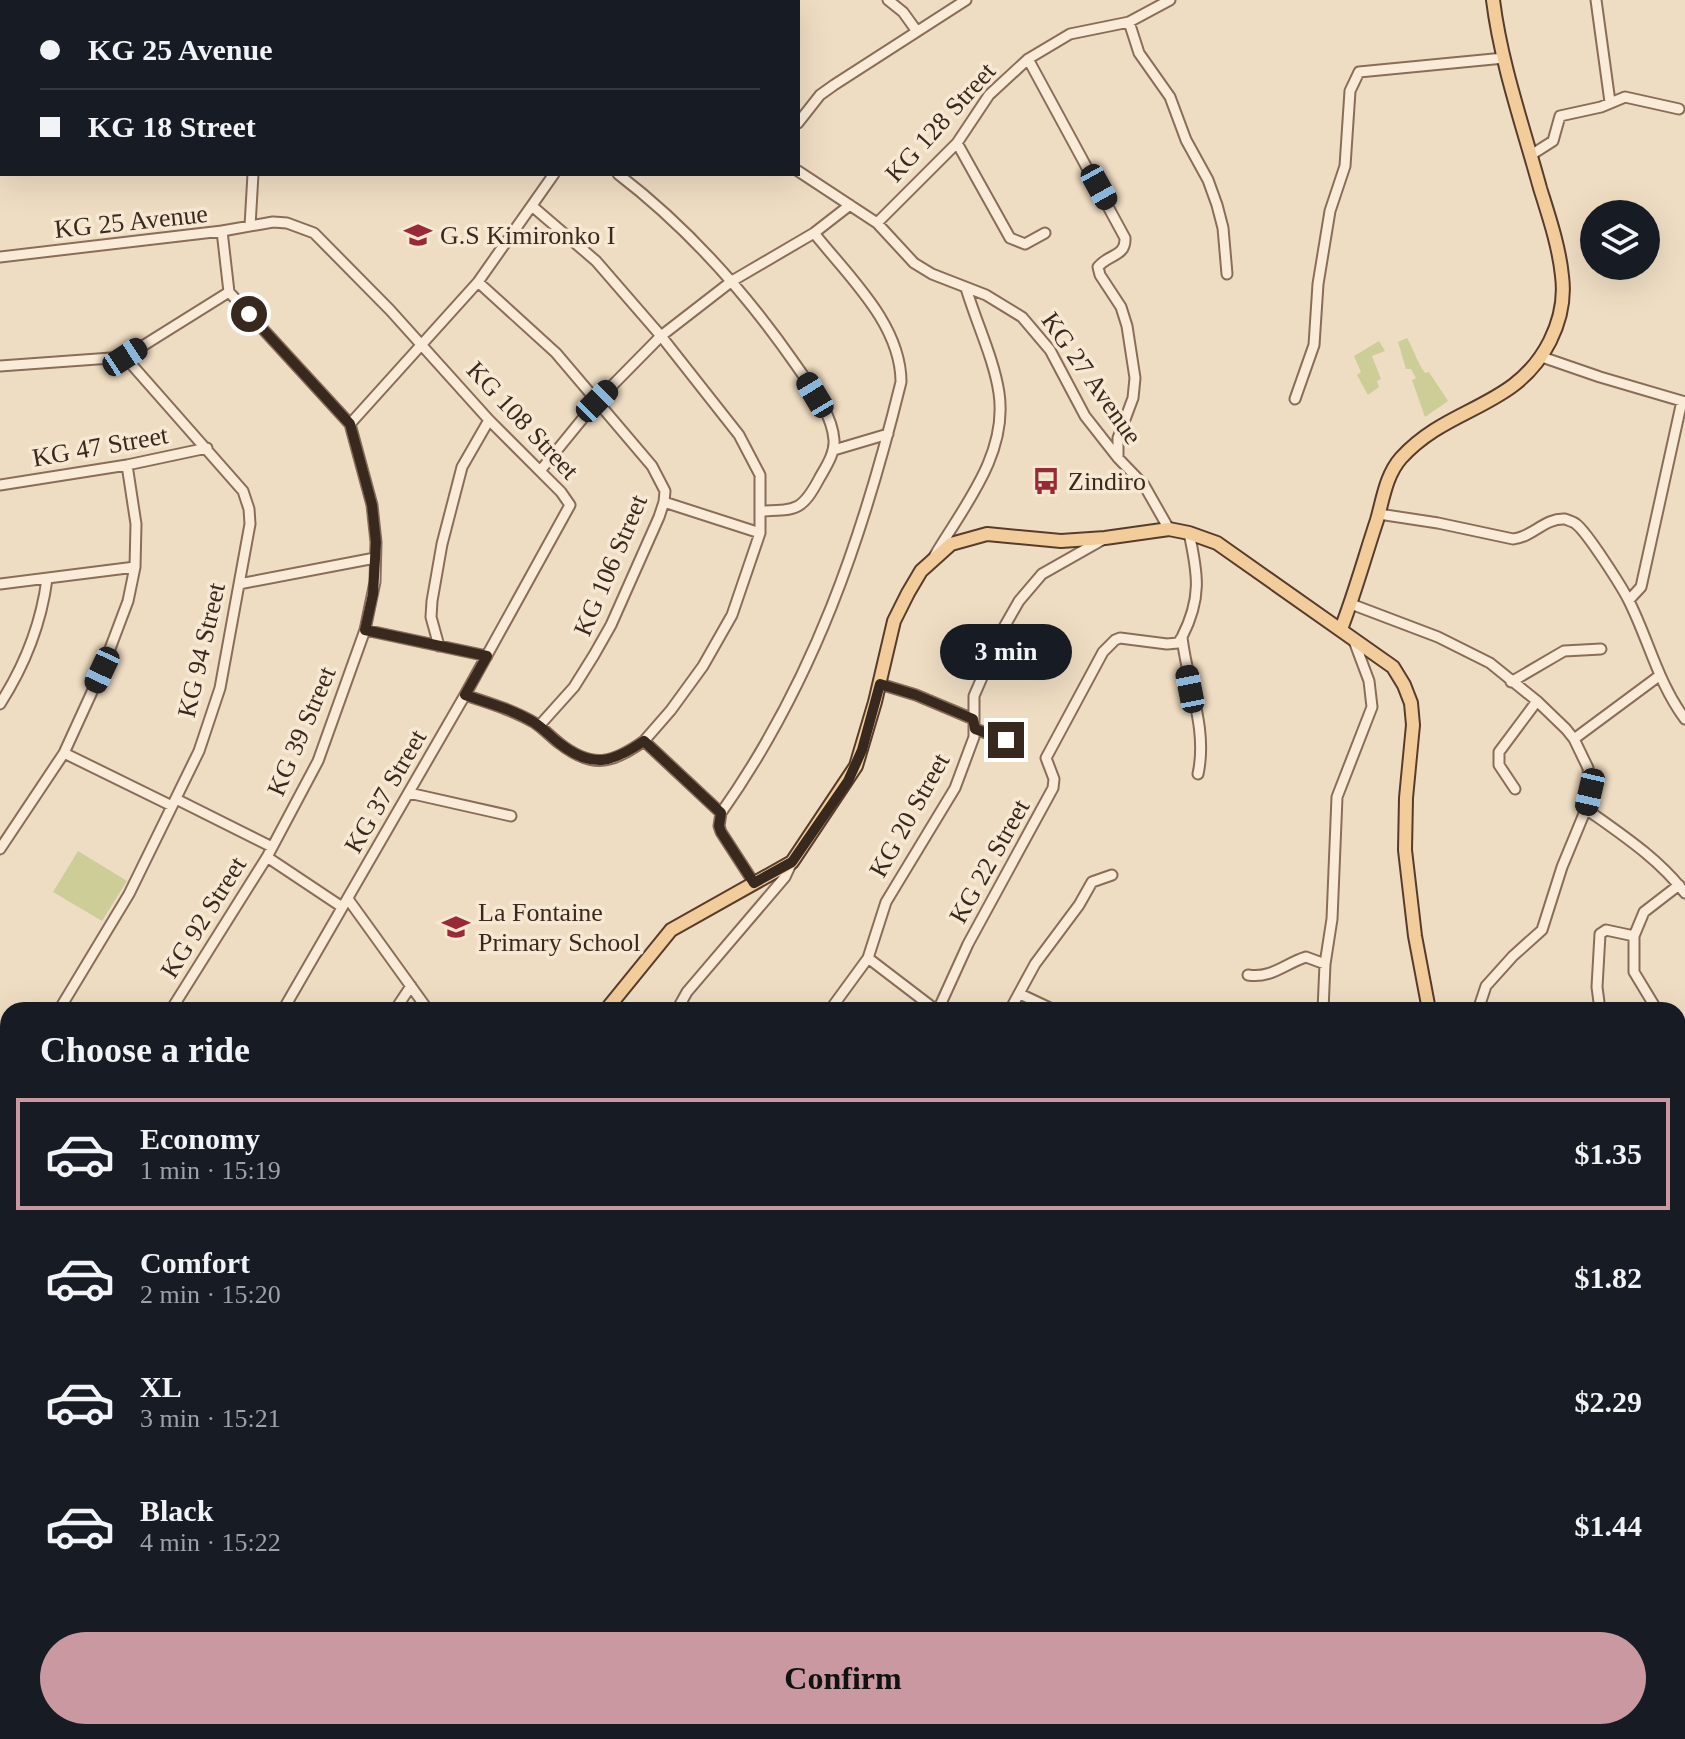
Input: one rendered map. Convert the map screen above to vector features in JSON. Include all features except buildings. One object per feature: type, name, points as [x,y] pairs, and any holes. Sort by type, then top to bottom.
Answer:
[{"type":"main road","points":[[1341,629],[1392,472],[1401,458],[1441,424],[1506,392],[1527,376],[1542,357],[1558,326],[1562,277],[1556,241],[1504,58],[1493,0]]},
{"type":"main road","points":[[612,1002],[660,941],[680,923],[792,862],[856,766],[880,684],[894,621],[921,571],[935,556],[951,544],[987,534],[1061,541],[1169,529],[1217,543],[1393,667],[1404,685],[1411,703],[1413,725],[1405,850],[1415,936],[1427,1002]]},
{"type":"street","points":[[888,0],[903,12],[916,30]]},
{"type":"street","points":[[800,120],[820,95],[966,0]]},
{"type":"street","name":"KG 128 Street","points":[[877,223],[957,143],[989,95],[1028,59],[1070,34],[1129,22],[1170,0]]},
{"type":"street","points":[[1596,0],[1610,102]]},
{"type":"street","points":[[1129,22],[1139,53],[1170,97],[1186,140],[1208,180],[1223,228],[1227,274]]},
{"type":"street","points":[[1295,399],[1314,345],[1318,284],[1330,211],[1345,166],[1350,91],[1354,80],[1359,72],[1504,58]]},
{"type":"street","points":[[1028,59],[1125,238],[1124,249],[1098,267],[1121,307],[1135,378],[1133,398],[1118,438],[1118,458]]},
{"type":"street","points":[[1531,155],[1553,141],[1560,116],[1625,97],[1679,109]]},
{"type":"street","points":[[957,143],[1010,238],[1025,244],[1045,233]]},
{"type":"street","name":"KG 27 Avenue","points":[[800,172],[877,223],[914,263],[947,282],[1010,308],[1032,328],[1050,350],[1085,416],[1144,485],[1169,529]]},
{"type":"street","points":[[250,226],[253,176]]},
{"type":"street","points":[[350,424],[478,282],[553,176]]},
{"type":"street","points":[[620,176],[667,215],[732,281],[805,379],[830,424],[834,450],[808,499],[800,507],[790,510],[761,511]]},
{"type":"street","points":[[540,471],[597,401],[661,336],[732,281],[814,233],[850,205]]},
{"type":"street","points":[[0,366],[125,357],[229,292],[350,424],[372,505],[375,558],[373,594],[365,630],[487,656],[465,695],[511,711],[589,760],[614,760],[644,741],[671,710],[716,645],[732,615],[760,533],[762,487],[756,462],[739,435],[661,336],[596,261],[532,206]]},
{"type":"street","name":"KG 108 Street","points":[[222,231],[287,223],[314,233],[568,500],[569,509],[487,656]]},
{"type":"street","name":"KG 25 Avenue","points":[[0,257],[222,231],[229,292]]},
{"type":"street","points":[[754,883],[721,832],[721,813],[772,735],[803,677],[863,520],[901,382],[901,365],[882,319],[814,233]]},
{"type":"street","name":"KG 106 Street","points":[[478,282],[556,353],[652,466],[665,491],[664,502],[640,563],[600,645],[574,687],[539,726]]},
{"type":"street","points":[[935,556],[990,460],[1000,426],[997,385],[966,288]]},
{"type":"street","name":"KG 94 Street","points":[[64,1002],[129,894],[199,751],[220,688],[250,524],[243,491],[125,357]]},
{"type":"street","points":[[1542,357],[1683,402],[1641,587],[1629,600]]},
{"type":"street","points":[[439,646],[431,617],[445,530],[462,467],[489,420]]},
{"type":"street","points":[[834,450],[888,434]]},
{"type":"street","name":"KG 47 Street","points":[[0,485],[127,465],[207,448]]},
{"type":"street","points":[[0,849],[64,753],[128,601],[135,567],[136,524],[127,465]]},
{"type":"street","points":[[664,502],[760,533]]},
{"type":"street","points":[[1379,514],[1513,539],[1524,538],[1552,521],[1565,519],[1574,522],[1584,532],[1629,600],[1659,676],[1685,719]]},
{"type":"street","points":[[1189,533],[1197,570],[1197,597],[1182,637],[1190,689],[1200,726],[1203,753],[1198,774]]},
{"type":"street","name":"KG 20 Street","points":[[836,1002],[868,958],[886,902],[955,788],[971,747],[974,696],[1003,629],[1019,601],[1042,574],[1105,538]]},
{"type":"street","points":[[239,584],[375,558]]},
{"type":"street","points":[[0,584],[135,567]]},
{"type":"street","points":[[0,704],[5,686],[35,636],[47,579]]},
{"type":"street","points":[[1351,604],[1490,663],[1537,701],[1574,739],[1588,768],[1590,792],[1586,809],[1562,867],[1542,930],[1486,986],[1481,1002]]},
{"type":"street","name":"KG 39 Street","points":[[272,847],[318,761],[365,630]]},
{"type":"street","name":"KG 22 Street","points":[[941,1002],[968,944],[1053,788],[1054,779],[1046,758],[1096,662],[1115,640],[1167,644],[1178,643],[1182,637]]},
{"type":"street","points":[[1323,1002],[1332,919],[1337,797],[1372,707],[1369,681],[1353,638]]},
{"type":"street","points":[[1511,682],[1564,651],[1601,649]]},
{"type":"street","points":[[1574,739],[1659,676]]},
{"type":"street","points":[[880,684],[916,695],[1006,740]]},
{"type":"street","name":"KG 37 Street","points":[[288,1002],[465,695]]},
{"type":"street","points":[[1515,789],[1499,765],[1499,752],[1537,701]]},
{"type":"street","points":[[644,741],[721,813]]},
{"type":"street","points":[[64,753],[272,847]]},
{"type":"street","points":[[409,793],[511,816]]},
{"type":"street","points":[[1586,809],[1639,847],[1682,889],[1644,912],[1634,936],[1634,972],[1652,1002]]},
{"type":"street","name":"KG 92 Street","points":[[176,1002],[272,847]]},
{"type":"street","points":[[267,857],[345,903],[422,1002]]},
{"type":"street","points":[[681,1002],[785,877],[792,862]]},
{"type":"street","points":[[1015,1002],[1035,964],[1092,882],[1112,875]]},
{"type":"street","points":[[1599,1002],[1600,934],[1606,930],[1634,936]]},
{"type":"street","points":[[1248,975],[1269,975],[1306,957],[1325,964]]},
{"type":"street","points":[[868,958],[926,1002]]},
{"type":"street","points":[[400,1002],[411,986]]},
{"type":"street","points":[[1020,994],[1037,1002]]},
{"type":"green space","points":[[1407,338],[1422,369],[1425,373],[1429,372],[1448,401],[1425,417],[1412,380],[1416,378],[1411,369],[1406,369],[1398,342]]},
{"type":"green space","points":[[1379,341],[1385,351],[1372,356],[1381,379],[1377,381],[1379,387],[1368,395],[1357,375],[1361,372],[1354,356]]},
{"type":"green space","points":[[78,851],[127,881],[102,921],[53,892]]},
{"type":"place","name":"G.S Kimironko I","points":[[418,235]]},
{"type":"place","name":"Zindiro","points":[[1046,481]]},
{"type":"place","name":"La Fontaine Primary School","points":[[456,927]]},
{"type":"route","points":[[249,314],[350,424],[372,505],[376,542],[375,582],[365,630],[487,656],[465,695],[523,717],[577,756],[589,760],[614,760],[644,741],[721,813],[721,832],[754,883],[792,862],[848,781],[862,750],[880,684],[973,719],[975,729],[1006,740]]}]
